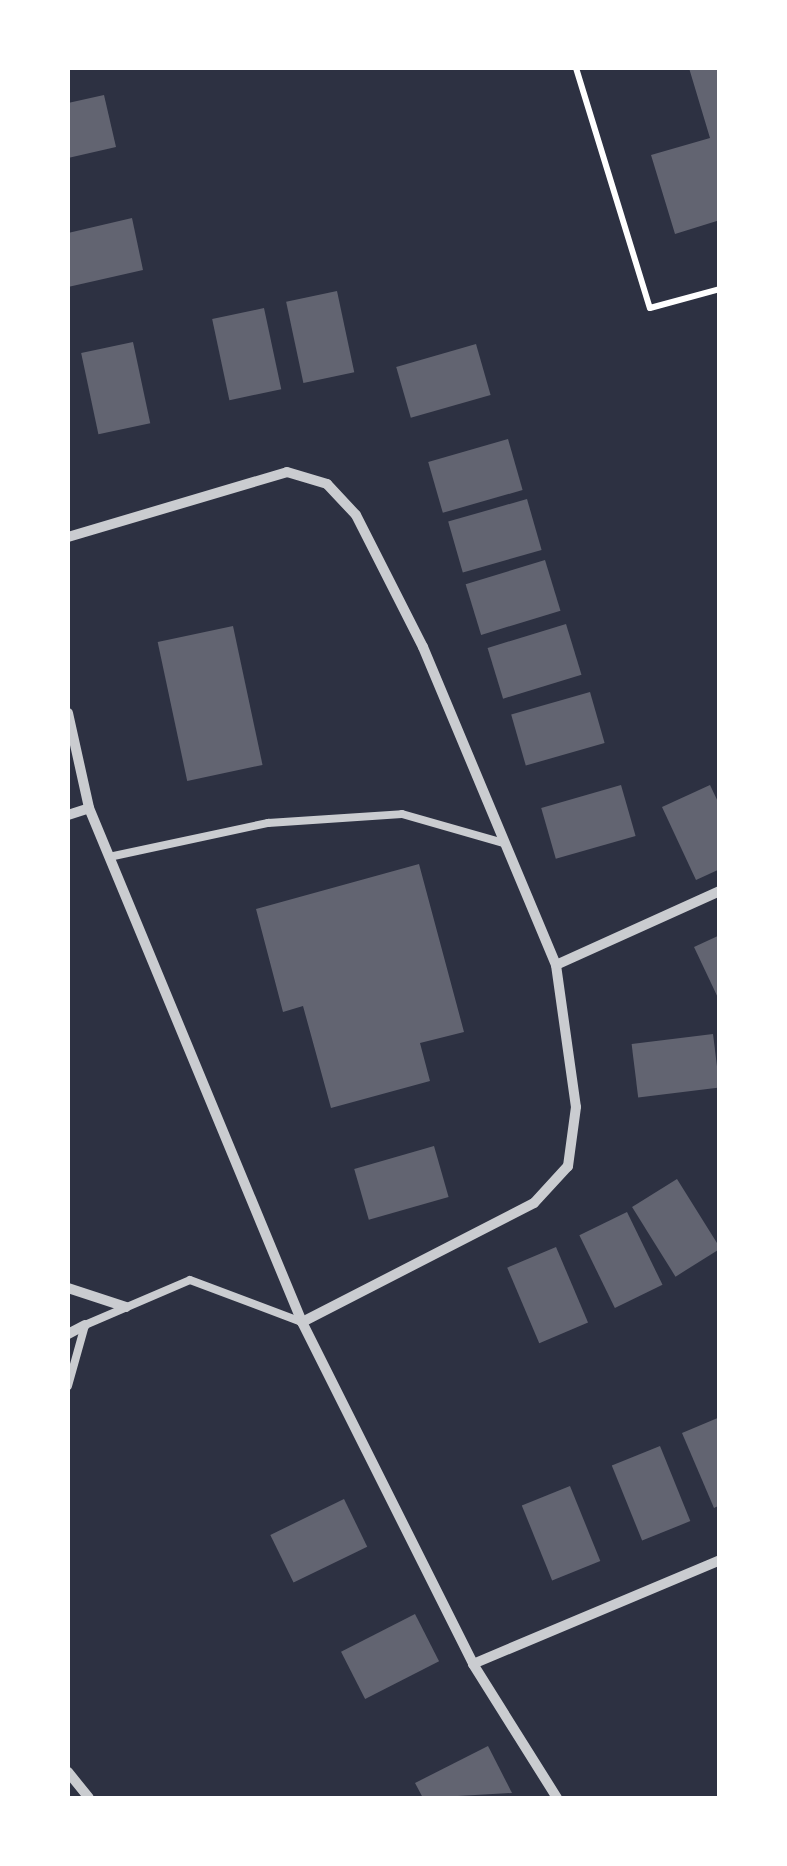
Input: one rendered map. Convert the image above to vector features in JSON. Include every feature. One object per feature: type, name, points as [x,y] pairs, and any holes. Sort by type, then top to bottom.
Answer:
[{"type":"street","points":[[68,537],[287,472],[327,484],[356,515],[423,647],[556,965],[576,1107],[568,1166],[534,1203],[302,1322]]},
{"type":"street","points":[[68,712],[89,808],[302,1322],[473,1664],[556,1798]]},
{"type":"street","points":[[68,815],[89,808]]},
{"type":"street","points":[[556,965],[720,890]]},
{"type":"street","points":[[68,1288],[126,1308]]},
{"type":"street","points":[[68,1334],[85,1325]]},
{"type":"street","points":[[473,1664],[720,1560]]},
{"type":"street","points":[[68,1772],[90,1798]]},
{"type":"lane","points":[[110,857],[268,823],[402,814],[504,843]]},
{"type":"lane","points":[[68,1386],[85,1325],[190,1280],[302,1322]]},
{"type":"path","points":[[576,68],[650,308],[720,288]]},
{"type":"building","points":[[689,68],[720,68],[720,220],[675,234],[651,155],[710,138]]},
{"type":"building","points":[[104,95],[116,147],[68,158],[68,103]]},
{"type":"building","points":[[132,218],[143,270],[68,287],[68,233]]},
{"type":"building","points":[[337,291],[354,372],[303,383],[286,302]]},
{"type":"building","points":[[264,308],[281,389],[229,400],[212,319]]},
{"type":"building","points":[[133,342],[150,423],[98,434],[81,353]]},
{"type":"building","points":[[476,344],[491,395],[411,418],[396,367]]},
{"type":"building","points":[[508,439],[523,490],[443,513],[428,462]]},
{"type":"building","points":[[527,499],[542,550],[463,573],[448,522]]},
{"type":"building","points":[[545,560],[560,611],[481,635],[466,584]]},
{"type":"building","points":[[566,624],[581,675],[503,699],[488,648]]},
{"type":"building","points":[[233,626],[263,765],[187,781],[158,642]]},
{"type":"building","points":[[590,692],[605,743],[526,766],[511,715]]},
{"type":"building","points":[[621,785],[636,836],[556,859],[541,808]]},
{"type":"building","points":[[710,785],[720,806],[720,869],[696,880],[662,807]]},
{"type":"building","points":[[419,864],[464,1032],[420,1043],[430,1081],[331,1108],[303,1006],[283,1012],[256,909]]},
{"type":"building","points":[[720,935],[720,1002],[694,947]]},
{"type":"building","points":[[713,1034],[720,1088],[638,1098],[632,1044]]},
{"type":"building","points":[[434,1146],[449,1197],[369,1220],[354,1169]]},
{"type":"building","points":[[677,1179],[720,1249],[676,1277],[632,1207]]},
{"type":"building","points":[[627,1212],[663,1285],[615,1308],[579,1235]]},
{"type":"building","points":[[556,1247],[588,1322],[539,1343],[507,1268]]},
{"type":"building","points":[[720,1417],[720,1505],[714,1508],[682,1433]]},
{"type":"building","points":[[660,1446],[690,1521],[642,1541],[612,1465]]},
{"type":"building","points":[[570,1486],[600,1561],[552,1581],[522,1505]]},
{"type":"building","points":[[344,1499],[367,1547],[294,1583],[270,1535]]},
{"type":"building","points":[[415,1614],[439,1661],[365,1699],[341,1652]]},
{"type":"building","points":[[488,1746],[512,1793],[423,1798],[415,1783]]}]
